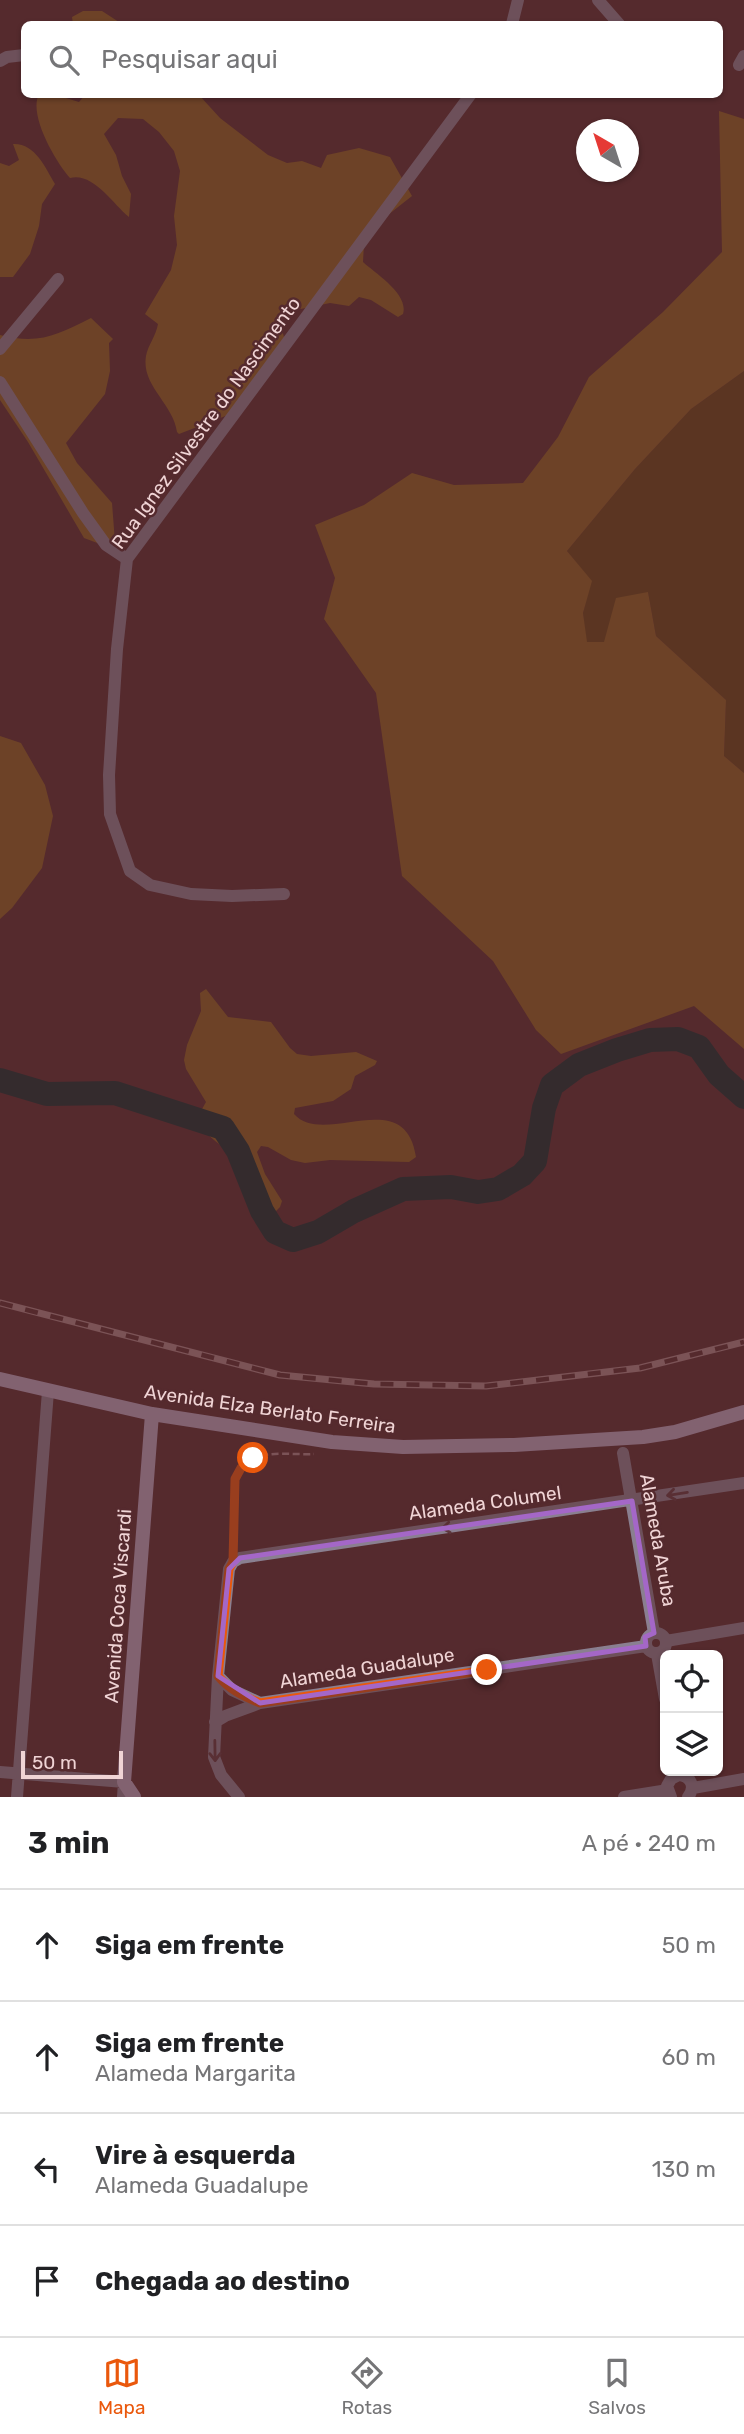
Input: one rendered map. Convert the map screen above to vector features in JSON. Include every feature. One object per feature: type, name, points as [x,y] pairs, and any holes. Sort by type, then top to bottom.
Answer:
[{"type":"main road","name":"Avenida Elza Berlato Ferreira","points":[[0,1379],[152,1414],[332,1442],[403,1447],[514,1445],[643,1437],[675,1432],[744,1412]]},
{"type":"main road","name":"Avenida Coca Viscardi","points":[[123,1790],[152,1414]]},
{"type":"main road","points":[[123,1790],[134,1797]]},
{"type":"street","points":[[513,21],[518,0]]},
{"type":"street","points":[[598,0],[616,21]]},
{"type":"street","points":[[0,61],[21,55]]},
{"type":"street","name":"Rua Ignez Silvestre do Nascimento","points":[[284,894],[191,894],[150,885],[130,871],[110,814],[109,775],[116,662],[127,559],[468,98]]},
{"type":"street","points":[[0,349],[58,279]]},
{"type":"street","points":[[0,382],[83,513],[106,545],[127,559]]},
{"type":"street","points":[[17,1797],[48,1391]]},
{"type":"street","name":"Alameda Aruba","points":[[623,1453],[654,1633]]},
{"type":"street","name":"Alameda Columel","points":[[233,1562],[254,1556],[744,1483]]},
{"type":"street","points":[[233,1562],[229,1569],[218,1676],[214,1757],[216,1765],[239,1797]]},
{"type":"street","points":[[666,1641],[744,1629]]},
{"type":"street","points":[[654,1633],[663,1636],[666,1641],[665,1649],[657,1654],[650,1652],[646,1646],[649,1636],[654,1633]]},
{"type":"street","name":"Alameda Guadalupe","points":[[215,1722],[260,1703],[646,1646]]},
{"type":"street","points":[[657,1654],[660,1671]]},
{"type":"street","name":"Alameda Guadalupe","points":[[218,1676],[232,1690],[260,1703]]},
{"type":"street","points":[[0,1772],[123,1790]]},
{"type":"street","points":[[624,1797],[669,1794],[668,1782],[675,1776]]},
{"type":"street","points":[[685,1776],[691,1792],[744,1779]]},
{"type":"path","points":[[233,1562],[235,1479],[241,1468],[253,1458],[266,1455],[318,1454]]},
{"type":"highlighted area","points":[[632,1501],[654,1633],[645,1637],[646,1646],[260,1703],[218,1676],[229,1569],[240,1558]]},
{"type":"shaded area","points":[[83,11],[102,11],[117,21],[73,21],[72,17]]},
{"type":"shaded area","points":[[38,98],[66,98],[79,102],[82,98],[202,98],[220,118],[268,155],[287,163],[302,161],[321,168],[327,155],[359,148],[390,157],[412,196],[379,222],[364,244],[363,262],[396,292],[404,307],[403,314],[398,317],[371,300],[359,297],[349,306],[330,303],[286,312],[280,307],[280,322],[285,341],[228,415],[179,434],[170,412],[148,376],[146,356],[158,324],[145,314],[171,270],[177,245],[174,216],[180,171],[174,151],[159,132],[143,119],[118,118],[104,134],[116,155],[131,194],[129,217],[94,184],[78,177],[70,178],[64,171],[40,126]]},
{"type":"shaded area","points":[[719,111],[744,119],[744,371],[691,409],[635,469],[567,551],[592,581],[583,613],[587,642],[604,642],[616,598],[648,592],[656,636],[726,700],[724,756],[744,773],[744,1049],[694,1006],[561,1054],[536,1030],[493,961],[402,876],[376,693],[324,619],[335,578],[315,525],[364,505],[412,473],[454,485],[523,483],[558,437],[589,377],[663,312],[722,252]]},
{"type":"shaded area","points":[[13,144],[27,147],[33,152],[55,184],[42,204],[39,226],[30,254],[13,277],[0,277],[0,163],[9,166],[19,160]]},
{"type":"shaded area","points":[[91,318],[113,339],[109,343],[110,371],[105,394],[66,443],[77,463],[112,503],[115,542],[100,544],[84,538],[0,400],[0,335],[26,339],[47,337]]},
{"type":"shaded area","points":[[744,371],[744,773],[724,756],[726,700],[656,636],[648,592],[604,643],[586,642],[583,613],[591,581],[567,551],[635,469],[691,409]]},
{"type":"shaded area","points":[[0,736],[21,743],[45,785],[53,816],[42,868],[12,908],[0,919]]},
{"type":"shaded area","points":[[206,989],[228,1017],[271,1022],[297,1054],[311,1056],[356,1052],[377,1061],[375,1065],[355,1076],[351,1089],[333,1101],[295,1108],[294,1114],[307,1123],[324,1125],[362,1120],[397,1124],[409,1135],[416,1157],[409,1162],[330,1160],[305,1163],[291,1160],[261,1146],[257,1152],[265,1174],[282,1201],[273,1214],[256,1195],[236,1158],[211,1137],[199,1120],[206,1102],[186,1069],[184,1060],[201,1011],[200,993]]},
{"type":"waterway","points":[[0,1080],[47,1094],[115,1093],[223,1128],[238,1151],[262,1211],[275,1232],[293,1240],[318,1232],[354,1211],[403,1189],[451,1187],[478,1192],[498,1189],[522,1175],[535,1161],[544,1108],[552,1085],[579,1065],[617,1050],[650,1040],[678,1039],[699,1047],[719,1075],[744,1097]]},
{"type":"railway","points":[[0,1303],[280,1375],[374,1384],[486,1386],[640,1368],[744,1342]]},
{"type":"route","points":[[253,1458],[241,1468],[235,1479],[233,1562],[229,1569],[218,1676],[227,1686],[260,1703],[487,1670]]}]
